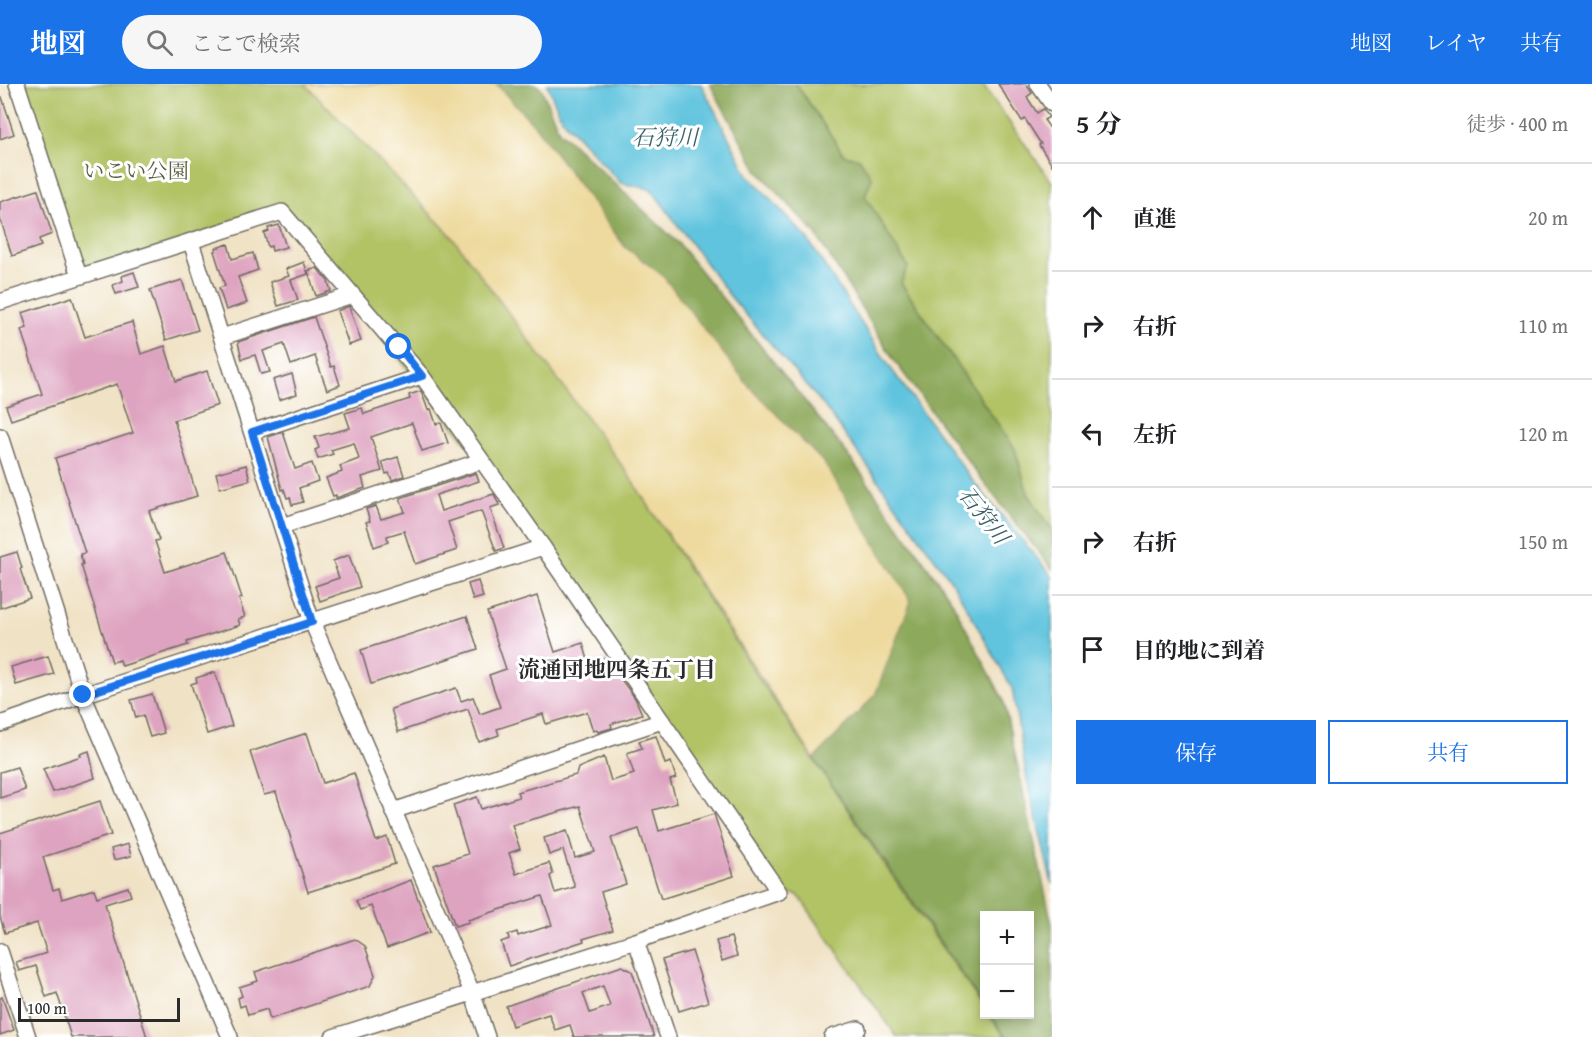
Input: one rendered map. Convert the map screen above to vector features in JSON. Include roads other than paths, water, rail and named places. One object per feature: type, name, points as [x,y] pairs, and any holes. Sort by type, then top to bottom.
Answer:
[{"type":"street","points":[[17,84],[79,276]]},
{"type":"street","points":[[1038,84],[1052,104]]},
{"type":"street","points":[[0,302],[282,212],[422,376],[543,547],[779,892],[636,941],[333,1037]]},
{"type":"street","points":[[191,242],[312,622],[472,992],[487,1037]]},
{"type":"street","points":[[222,337],[352,295]]},
{"type":"street","points":[[252,432],[422,376]]},
{"type":"street","points":[[0,436],[83,695],[230,1037]]},
{"type":"street","points":[[282,526],[482,460]]},
{"type":"street","points":[[0,724],[83,695],[543,547]]},
{"type":"street","points":[[393,811],[662,721]]},
{"type":"street","points":[[636,941],[668,1037]]},
{"type":"street","points":[[0,951],[28,1037]]},
{"type":"street","points":[[832,1037],[858,1029]]},
{"type":"water","name":"石狩川","points":[[547,84],[701,84],[748,175],[806,237],[889,366],[972,480],[1052,576],[1052,884],[1027,779],[1012,688],[954,585],[824,406],[730,296],[651,189],[621,183],[562,119]]},
{"type":"district","name":"流通団地四条五丁目","points":[[617,669]]},
{"type":"park label","name":"いこい公園","points":[[136,170]]}]
